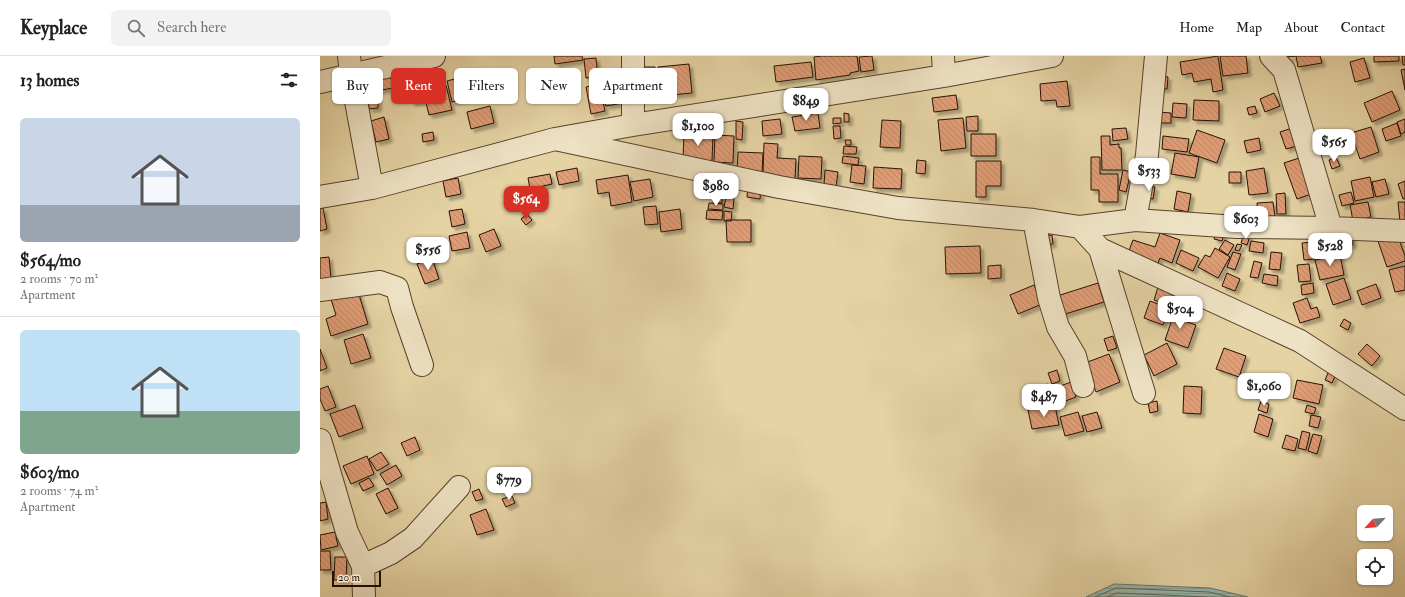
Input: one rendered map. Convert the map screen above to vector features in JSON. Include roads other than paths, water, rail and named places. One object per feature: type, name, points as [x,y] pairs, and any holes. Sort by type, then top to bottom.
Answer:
[{"type":"street","points":[[320,82],[350,65],[434,56]]},
{"type":"street","points":[[633,56],[634,125]]},
{"type":"street","points":[[320,197],[372,188],[555,139],[944,66],[1052,56]]},
{"type":"street","points":[[1135,220],[1147,155],[1156,56]]},
{"type":"street","points":[[1271,56],[1284,70],[1331,228]]},
{"type":"street","points":[[350,65],[372,188]]},
{"type":"street","points":[[555,139],[779,188],[898,208],[1034,220],[1080,227],[1135,220],[1237,227],[1331,228],[1405,231]]},
{"type":"street","points":[[1034,220],[1049,298],[1058,327],[1075,356],[1083,386]]},
{"type":"street","points":[[1080,227],[1100,250],[1144,393]]},
{"type":"street","points":[[1100,250],[1300,341],[1405,410]]},
{"type":"street","points":[[320,290],[380,282],[397,288],[422,365]]},
{"type":"street","points":[[321,446],[347,532],[363,566],[364,597]]},
{"type":"street","points":[[363,566],[391,553],[412,538],[458,486]]},
{"type":"water","points":[[1114,584],[1210,588],[1248,597],[1086,597]]}]
